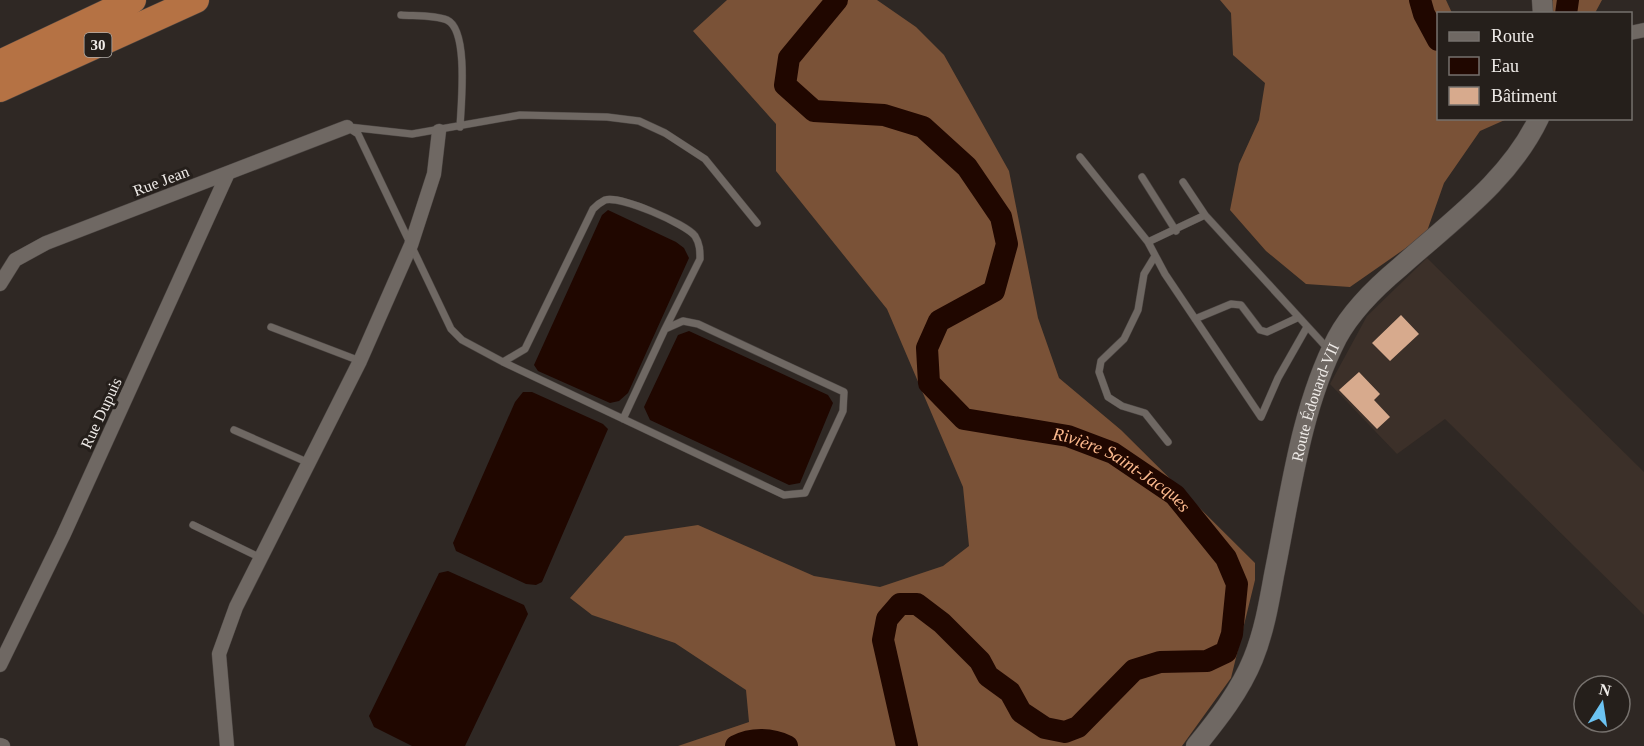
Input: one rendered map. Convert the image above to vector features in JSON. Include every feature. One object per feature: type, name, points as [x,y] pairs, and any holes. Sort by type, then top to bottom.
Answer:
[{"type":"highway","name":"30","points":[[0,63],[134,0]]},
{"type":"highway","name":"30","points":[[0,89],[196,0]]},
{"type":"main road","name":"Route Édouard-VII","points":[[1196,746],[1238,689],[1257,647],[1309,413],[1330,352],[1343,328],[1370,295],[1464,212],[1498,177],[1522,149],[1538,120]]},
{"type":"street","name":"Rue Jean","points":[[0,284],[15,260],[46,243],[347,127]]},
{"type":"street","points":[[227,746],[219,654],[236,607],[360,361],[411,245],[434,174],[439,131]]},
{"type":"street","name":"Rue Dupuis","points":[[0,665],[63,536],[228,173]]},
{"type":"lane","points":[[401,15],[447,20],[454,26],[462,48],[460,127]]},
{"type":"lane","points":[[347,127],[412,134],[520,115],[607,117],[639,121],[665,133],[705,159],[757,223]]},
{"type":"lane","points":[[347,127],[358,134],[451,329],[462,340],[503,362],[784,495],[805,493],[825,455],[843,411],[844,392],[698,324],[683,321],[665,329]]},
{"type":"lane","points":[[1080,156],[1148,242],[1261,417],[1278,378],[1307,327]]},
{"type":"lane","points":[[1142,177],[1176,231]]},
{"type":"lane","points":[[1183,182],[1205,215],[1330,352]]},
{"type":"lane","points":[[503,362],[525,349],[593,208],[605,200],[620,200],[651,211],[694,234],[700,247],[700,259],[623,419]]},
{"type":"lane","points":[[1148,242],[1176,231],[1205,215]]},
{"type":"lane","points":[[1155,256],[1144,274],[1137,310],[1124,339],[1101,361],[1099,372],[1108,397],[1122,406],[1145,413],[1168,442]]},
{"type":"lane","points":[[1196,319],[1231,304],[1240,305],[1260,330],[1267,332],[1297,318]]},
{"type":"lane","points":[[271,327],[360,361]]},
{"type":"lane","points":[[234,430],[309,463]]},
{"type":"lane","points":[[193,525],[261,558]]},
{"type":"shaded area","points":[[727,0],[877,0],[916,27],[944,55],[1009,171],[1038,318],[1059,378],[1121,430],[1255,563],[1255,580],[1231,678],[1182,746],[678,746],[749,722],[746,690],[675,643],[592,615],[570,598],[625,536],[698,525],[814,576],[880,587],[943,566],[969,546],[963,487],[887,309],[776,171],[776,124],[693,31]]},
{"type":"shaded area","points":[[1220,0],[1446,0],[1452,12],[1437,12],[1437,120],[1505,120],[1480,131],[1444,183],[1426,234],[1350,287],[1306,284],[1266,251],[1230,210],[1239,164],[1259,120],[1265,83],[1233,55],[1231,13]]},
{"type":"shaded area","points":[[1553,0],[1602,0],[1596,12],[1537,12]]},
{"type":"shaded area","points":[[1427,258],[1644,472],[1644,615],[1445,419],[1397,454],[1330,384],[1367,316]]},
{"type":"water","points":[[608,210],[676,242],[684,248],[689,258],[628,393],[619,401],[610,403],[538,371],[534,365],[602,215]]},
{"type":"water","points":[[689,331],[828,395],[833,403],[800,483],[789,485],[650,420],[644,407],[678,335]]},
{"type":"water","points":[[523,392],[532,392],[603,424],[608,429],[542,582],[536,585],[526,584],[456,551],[453,543],[515,402]]},
{"type":"water","points":[[448,571],[524,605],[528,614],[465,746],[412,746],[374,727],[369,716],[439,573]]},
{"type":"building","points":[[1401,315],[1419,334],[1390,361],[1372,343]]},
{"type":"building","points":[[1359,372],[1380,394],[1374,400],[1390,417],[1377,429],[1339,390]]},
{"type":"waterway","name":"Rivière Saint-Jacques","points":[[837,0],[789,58],[785,85],[814,111],[884,115],[923,127],[967,167],[1001,217],[1007,244],[994,291],[939,321],[927,348],[929,383],[964,419],[1068,436],[1113,453],[1175,495],[1226,558],[1237,584],[1232,634],[1226,652],[1207,661],[1160,662],[1134,670],[1078,727],[1065,732],[1045,728],[1021,712],[1010,692],[988,676],[980,661],[942,623],[917,604],[900,604],[887,619],[883,640],[907,746]]},
{"type":"waterway","name":"Rivière Saint-Jacques","points":[[1420,0],[1424,14],[1437,38]]},
{"type":"waterway","name":"Rivière Saint-Jacques","points":[[1566,12],[1568,0]]},
{"type":"waterway","name":"Rivière Saint-Jacques","points":[[736,746],[761,740],[787,746]]}]
